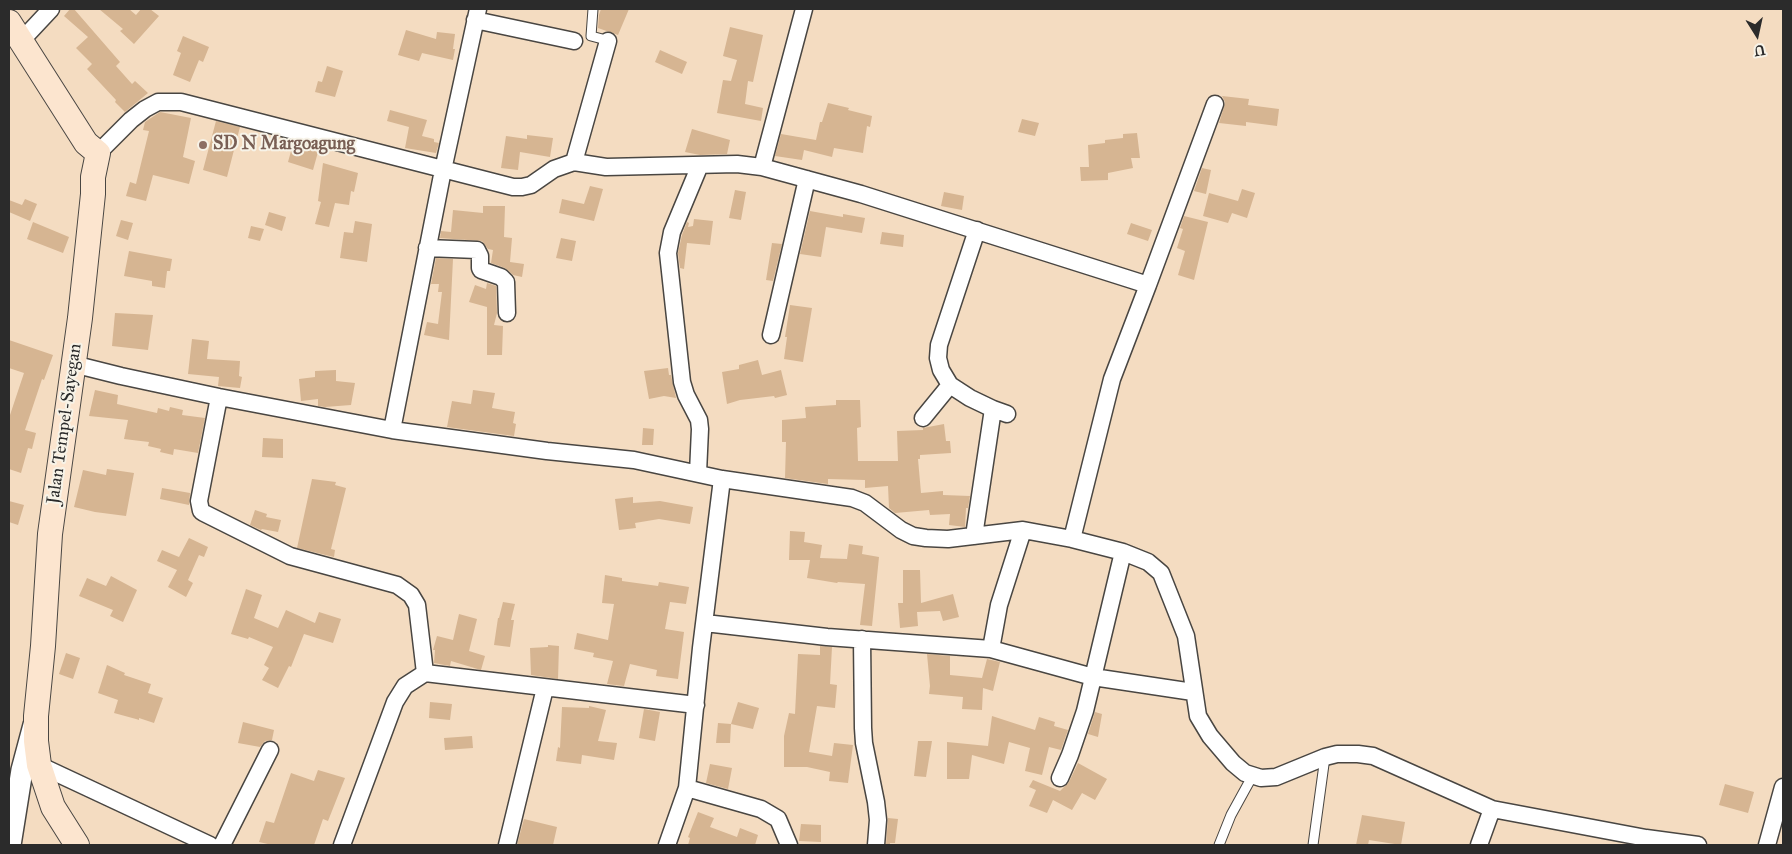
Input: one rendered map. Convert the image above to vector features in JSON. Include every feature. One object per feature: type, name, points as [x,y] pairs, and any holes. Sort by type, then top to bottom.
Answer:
[{"type":"main road","points":[[9,22],[86,143],[98,154]]},
{"type":"main road","name":"Jalan Tempel-Sayegan","points":[[77,845],[53,807],[39,765],[36,741],[36,716],[43,646],[50,534],[90,225],[93,177],[98,154]]},
{"type":"street","points":[[21,41],[51,9]]},
{"type":"street","points":[[762,166],[804,9]]},
{"type":"street","points":[[392,430],[427,248],[477,14],[574,41]]},
{"type":"street","points":[[574,162],[611,41]]},
{"type":"street","points":[[98,154],[131,120],[145,109],[158,102],[181,102],[443,170],[522,188],[539,181],[554,169],[574,162],[606,167],[737,164],[762,166],[977,230],[1148,285]]},
{"type":"street","points":[[1072,539],[1112,379],[1215,104]]},
{"type":"street","points":[[698,473],[699,420],[686,396],[682,382],[668,253],[672,232],[700,165]]},
{"type":"street","points":[[771,335],[807,178]]},
{"type":"street","points":[[974,536],[1000,412],[970,398],[950,384],[941,370],[938,358],[938,345],[977,230]]},
{"type":"street","points":[[427,248],[477,250],[480,256],[481,270],[501,277],[506,282],[506,313]]},
{"type":"street","points":[[73,364],[219,397],[392,430],[547,451],[634,460],[722,479],[852,498],[865,503],[901,530],[913,536],[948,539],[1024,530],[1072,539],[1124,552],[1148,562],[1161,573],[1186,636],[1198,716],[1210,736],[1233,763],[1245,773],[1261,778],[1276,777],[1325,756],[1337,754],[1373,756],[1492,809],[1646,838],[1698,845]]},
{"type":"street","points":[[923,418],[950,384]]},
{"type":"street","points":[[219,397],[199,501],[201,510],[290,556],[397,585],[411,595],[417,605],[425,673]]},
{"type":"street","points":[[666,845],[687,788],[722,479]]},
{"type":"street","points":[[991,650],[999,605],[1024,530]]},
{"type":"street","points":[[1060,778],[1082,720],[1124,552]]},
{"type":"street","points":[[705,623],[827,638],[991,650],[1093,676],[1193,692]]},
{"type":"street","points":[[862,640],[862,728],[876,802],[878,820],[876,845]]},
{"type":"street","points":[[342,845],[395,702],[404,686],[425,673],[696,705]]},
{"type":"street","points":[[507,845],[545,688]]},
{"type":"street","points":[[10,845],[22,770],[36,716]]},
{"type":"street","points":[[222,845],[270,750]]},
{"type":"street","points":[[39,765],[210,845]]},
{"type":"street","points":[[1767,845],[1783,787]]},
{"type":"street","points":[[687,788],[761,808],[778,819],[788,845]]},
{"type":"street","points":[[1479,845],[1492,809]]},
{"type":"lane","points":[[593,9],[591,36],[611,41]]},
{"type":"lane","points":[[1313,845],[1325,756]]},
{"type":"lane","points":[[1219,845],[1230,815],[1253,775]]},
{"type":"building","points":[[70,9],[74,9],[120,62],[116,66],[132,84],[135,81],[148,93],[125,112],[87,69],[92,64],[76,48],[88,37],[64,16]]},
{"type":"building","points":[[99,9],[129,9],[136,15],[141,9],[150,9],[159,16],[134,44],[120,31],[123,29]]},
{"type":"building","points":[[601,9],[629,9],[618,35],[598,28]]},
{"type":"building","points":[[730,27],[763,35],[753,82],[748,81],[745,104],[763,108],[761,121],[717,113],[723,80],[731,81],[737,60],[723,56]]},
{"type":"building","points":[[406,30],[436,39],[437,32],[455,34],[453,60],[422,53],[419,61],[398,55]]},
{"type":"building","points":[[183,36],[209,47],[203,62],[199,60],[190,82],[173,75],[181,53],[177,51]]},
{"type":"building","points":[[660,50],[687,62],[682,74],[655,62]]},
{"type":"building","points":[[327,66],[343,71],[335,97],[315,92],[318,81],[322,82]]},
{"type":"building","points":[[1222,96],[1249,99],[1248,105],[1279,109],[1277,126],[1246,122],[1246,126],[1219,123],[1225,102]]},
{"type":"building","points":[[828,103],[872,116],[870,127],[867,126],[863,153],[834,148],[832,157],[804,150],[802,160],[775,156],[781,134],[816,140],[820,122],[822,122]]},
{"type":"building","points":[[390,110],[427,120],[422,136],[434,139],[434,142],[439,143],[436,153],[405,148],[409,127],[387,121]]},
{"type":"building","points":[[160,112],[191,118],[183,157],[195,161],[189,184],[153,175],[146,201],[126,196],[130,182],[136,184],[149,131],[143,130],[145,122]]},
{"type":"building","points":[[1022,119],[1039,123],[1035,136],[1018,132]]},
{"type":"building","points":[[216,121],[240,127],[227,177],[203,170]]},
{"type":"building","points":[[692,129],[730,140],[727,154],[700,155],[685,152]]},
{"type":"building","points":[[1137,133],[1140,158],[1131,158],[1133,168],[1108,173],[1108,180],[1081,181],[1080,167],[1089,167],[1088,145],[1105,143],[1105,140],[1123,138],[1123,134]]},
{"type":"building","points":[[527,135],[553,138],[550,157],[520,152],[518,170],[501,168],[506,136],[527,139]]},
{"type":"building","points":[[293,144],[318,152],[313,170],[288,162]]},
{"type":"building","points":[[323,163],[358,173],[354,192],[351,191],[349,205],[335,203],[329,227],[315,224],[321,202],[318,201]]},
{"type":"building","points":[[1202,168],[1211,170],[1206,194],[1194,191]]},
{"type":"building","points":[[590,186],[603,189],[594,221],[559,213],[562,199],[584,204]]},
{"type":"building","points":[[1242,189],[1255,193],[1247,218],[1232,213],[1228,223],[1203,216],[1209,193],[1238,201]]},
{"type":"building","points":[[735,190],[746,192],[741,220],[729,218]]},
{"type":"building","points":[[944,192],[964,196],[962,210],[941,206]]},
{"type":"building","points":[[25,199],[37,204],[30,221],[9,212],[9,200],[22,205]]},
{"type":"building","points":[[483,206],[505,206],[504,237],[512,238],[510,262],[524,264],[522,277],[513,275],[505,268],[491,263],[493,250],[488,249],[482,241],[440,238],[441,231],[451,232],[453,210],[483,213]]},
{"type":"building","points":[[810,211],[843,217],[843,214],[865,218],[862,233],[826,227],[821,257],[800,254]]},
{"type":"building","points":[[269,212],[286,217],[282,231],[265,225]]},
{"type":"building","points":[[1184,216],[1208,222],[1194,280],[1178,275],[1185,251],[1177,248],[1183,229],[1180,228]]},
{"type":"building","points":[[694,219],[713,221],[710,245],[687,243],[684,269],[680,268],[678,253],[687,222],[689,223],[688,227],[693,226]]},
{"type":"building","points":[[121,220],[133,223],[128,240],[116,236]]},
{"type":"building","points":[[355,221],[372,224],[367,262],[340,258],[344,232],[353,233]]},
{"type":"building","points":[[33,222],[69,237],[63,253],[27,239]]},
{"type":"building","points":[[1131,223],[1152,230],[1148,241],[1127,234]]},
{"type":"building","points":[[251,226],[264,229],[260,241],[248,238]]},
{"type":"building","points":[[882,232],[904,235],[903,247],[880,244]]},
{"type":"building","points":[[561,238],[576,241],[572,261],[556,258]]},
{"type":"building","points":[[772,243],[782,244],[773,281],[766,280]]},
{"type":"building","points":[[129,251],[172,259],[170,271],[167,271],[165,288],[152,286],[152,281],[124,276]]},
{"type":"building","points":[[436,258],[453,259],[449,340],[424,335],[427,322],[438,324],[442,292],[438,292],[439,284],[431,284]]},
{"type":"building","points":[[487,283],[496,286],[497,313],[494,325],[503,326],[502,355],[487,355],[487,307],[469,302],[475,285],[486,289]]},
{"type":"building","points":[[790,305],[812,308],[803,362],[784,359]]},
{"type":"building","points":[[115,313],[153,315],[148,350],[112,346]]},
{"type":"building","points":[[192,339],[209,341],[207,359],[240,361],[239,376],[242,377],[240,388],[218,386],[219,377],[188,374]]},
{"type":"building","points":[[9,340],[53,355],[44,380],[42,379],[25,430],[36,433],[32,449],[28,448],[21,473],[9,469],[9,418],[24,373],[9,368]]},
{"type":"building","points":[[758,360],[762,375],[781,370],[787,395],[775,398],[774,396],[740,400],[727,404],[722,372],[739,369],[739,365]]},
{"type":"building","points":[[668,368],[676,398],[664,396],[649,399],[644,371]]},
{"type":"building","points":[[336,370],[336,381],[355,383],[351,405],[325,407],[318,406],[318,399],[301,401],[299,379],[315,377],[315,371]]},
{"type":"building","points":[[95,390],[118,395],[117,404],[157,413],[158,408],[169,411],[170,407],[183,410],[182,415],[205,418],[198,453],[174,449],[173,455],[160,452],[161,449],[148,446],[149,442],[124,439],[128,420],[89,416]]},
{"type":"building","points":[[473,390],[495,393],[492,408],[515,412],[513,423],[516,424],[514,436],[447,427],[452,401],[471,404]]},
{"type":"building","points":[[836,400],[860,400],[861,427],[857,428],[858,461],[898,461],[897,431],[923,430],[923,428],[944,424],[946,441],[950,441],[951,453],[920,455],[920,459],[918,459],[921,493],[943,491],[943,495],[970,496],[968,508],[966,508],[965,527],[949,525],[950,514],[930,515],[929,510],[895,513],[889,508],[888,486],[865,488],[865,480],[828,479],[828,484],[785,478],[786,442],[782,442],[782,420],[806,418],[805,407],[836,405]]},
{"type":"building","points":[[643,428],[654,429],[653,445],[642,445]]},
{"type":"building","points":[[263,438],[283,439],[283,458],[262,457]]},
{"type":"building","points":[[107,469],[134,473],[126,516],[74,507],[83,470],[106,475]]},
{"type":"building","points":[[312,479],[336,482],[335,485],[346,488],[331,549],[335,550],[334,557],[297,548]]},
{"type":"building","points":[[162,488],[190,493],[189,505],[160,499]]},
{"type":"building","points":[[633,497],[633,503],[660,501],[693,507],[690,524],[659,519],[635,523],[636,528],[619,530],[615,499]]},
{"type":"building","points":[[9,501],[24,505],[18,525],[9,522]]},
{"type":"building","points":[[255,510],[267,514],[266,517],[281,520],[278,532],[261,530],[250,525]]},
{"type":"building","points":[[790,531],[805,532],[804,542],[822,545],[820,558],[847,559],[849,544],[863,546],[862,554],[879,557],[872,626],[860,625],[865,584],[837,583],[807,578],[810,560],[789,560]]},
{"type":"building","points":[[189,538],[208,547],[204,557],[199,555],[188,580],[193,583],[186,597],[168,587],[177,570],[157,561],[162,550],[179,557]]},
{"type":"building","points":[[903,570],[920,570],[921,603],[953,594],[959,617],[943,621],[940,611],[917,612],[918,626],[900,628],[898,603],[903,603]]},
{"type":"building","points":[[605,575],[622,578],[622,581],[658,586],[659,582],[689,587],[686,604],[670,602],[665,629],[684,632],[678,679],[656,676],[657,670],[630,664],[624,686],[607,684],[613,661],[593,657],[594,653],[574,649],[577,633],[608,640],[614,604],[602,603]]},
{"type":"building","points":[[111,576],[137,590],[123,622],[110,616],[113,610],[79,596],[87,578],[106,586]]},
{"type":"building","points":[[246,589],[262,595],[254,618],[278,628],[286,610],[315,623],[319,612],[341,619],[333,643],[304,634],[291,667],[289,666],[278,688],[262,680],[269,668],[264,665],[273,647],[249,637],[248,639],[231,634]]},
{"type":"building","points":[[503,602],[515,604],[511,620],[514,620],[510,647],[494,645],[498,618]]},
{"type":"building","points":[[459,614],[477,619],[469,651],[485,656],[481,670],[451,661],[450,666],[434,663],[435,650],[433,650],[437,636],[453,640]]},
{"type":"building","points":[[548,645],[559,646],[558,679],[531,675],[530,648],[548,647]]},
{"type":"building","points":[[820,646],[832,647],[830,684],[837,685],[835,708],[817,706],[809,752],[832,756],[834,743],[853,745],[848,783],[829,781],[830,772],[807,767],[784,767],[784,736],[789,713],[795,714],[798,654],[820,655]]},
{"type":"building","points":[[66,653],[80,658],[73,679],[59,674]]},
{"type":"building","points":[[927,654],[950,656],[950,675],[982,678],[987,659],[1000,662],[993,691],[983,688],[982,710],[962,709],[963,697],[929,694]]},
{"type":"building","points":[[107,665],[125,673],[124,675],[151,684],[148,693],[163,698],[154,723],[114,713],[118,700],[98,693]]},
{"type":"building","points":[[430,702],[452,704],[450,720],[429,718]]},
{"type":"building","points":[[738,702],[759,708],[753,729],[731,724]]},
{"type":"building","points":[[589,706],[606,710],[598,741],[617,743],[614,760],[582,755],[581,764],[556,761],[558,747],[560,748],[562,707],[589,708]]},
{"type":"building","points":[[644,709],[660,712],[655,741],[639,738]]},
{"type":"building","points":[[1095,712],[1102,714],[1098,737],[1088,734]]},
{"type":"building","points":[[992,716],[1035,730],[1039,717],[1055,722],[1054,726],[1068,730],[1061,750],[1049,747],[1042,775],[1025,771],[1030,748],[1009,742],[1004,764],[972,755],[969,779],[947,779],[947,742],[988,746]]},
{"type":"building","points":[[243,722],[274,730],[272,740],[265,741],[260,747],[238,743]]},
{"type":"building","points":[[718,723],[731,724],[730,743],[716,743]]},
{"type":"building","points":[[472,736],[473,748],[445,750],[444,738]]},
{"type":"building","points":[[918,741],[932,741],[926,777],[914,776]]},
{"type":"building","points":[[1078,763],[1107,779],[1095,800],[1082,793],[1072,810],[1053,800],[1047,813],[1029,806],[1036,790],[1029,787],[1033,780],[1060,791],[1069,782]]},
{"type":"building","points":[[710,764],[732,768],[728,789],[706,783]]},
{"type":"building","points":[[318,770],[345,778],[328,821],[323,819],[314,845],[272,845],[259,842],[266,821],[274,823],[291,773],[314,781]]},
{"type":"building","points":[[1725,784],[1754,792],[1748,813],[1719,805]]},
{"type":"building","points":[[698,812],[714,818],[710,827],[737,837],[740,828],[758,835],[755,845],[688,845],[690,838],[688,837]]},
{"type":"building","points":[[1362,815],[1405,822],[1401,845],[1369,840],[1368,845],[1356,845]]},
{"type":"building","points":[[888,818],[898,819],[895,843],[886,845]]},
{"type":"building","points":[[524,819],[557,827],[553,845],[517,845]]},
{"type":"building","points":[[801,824],[821,825],[821,842],[799,841]]},
{"type":"place","name":"SD N Margoagung","points":[[203,145]]}]
